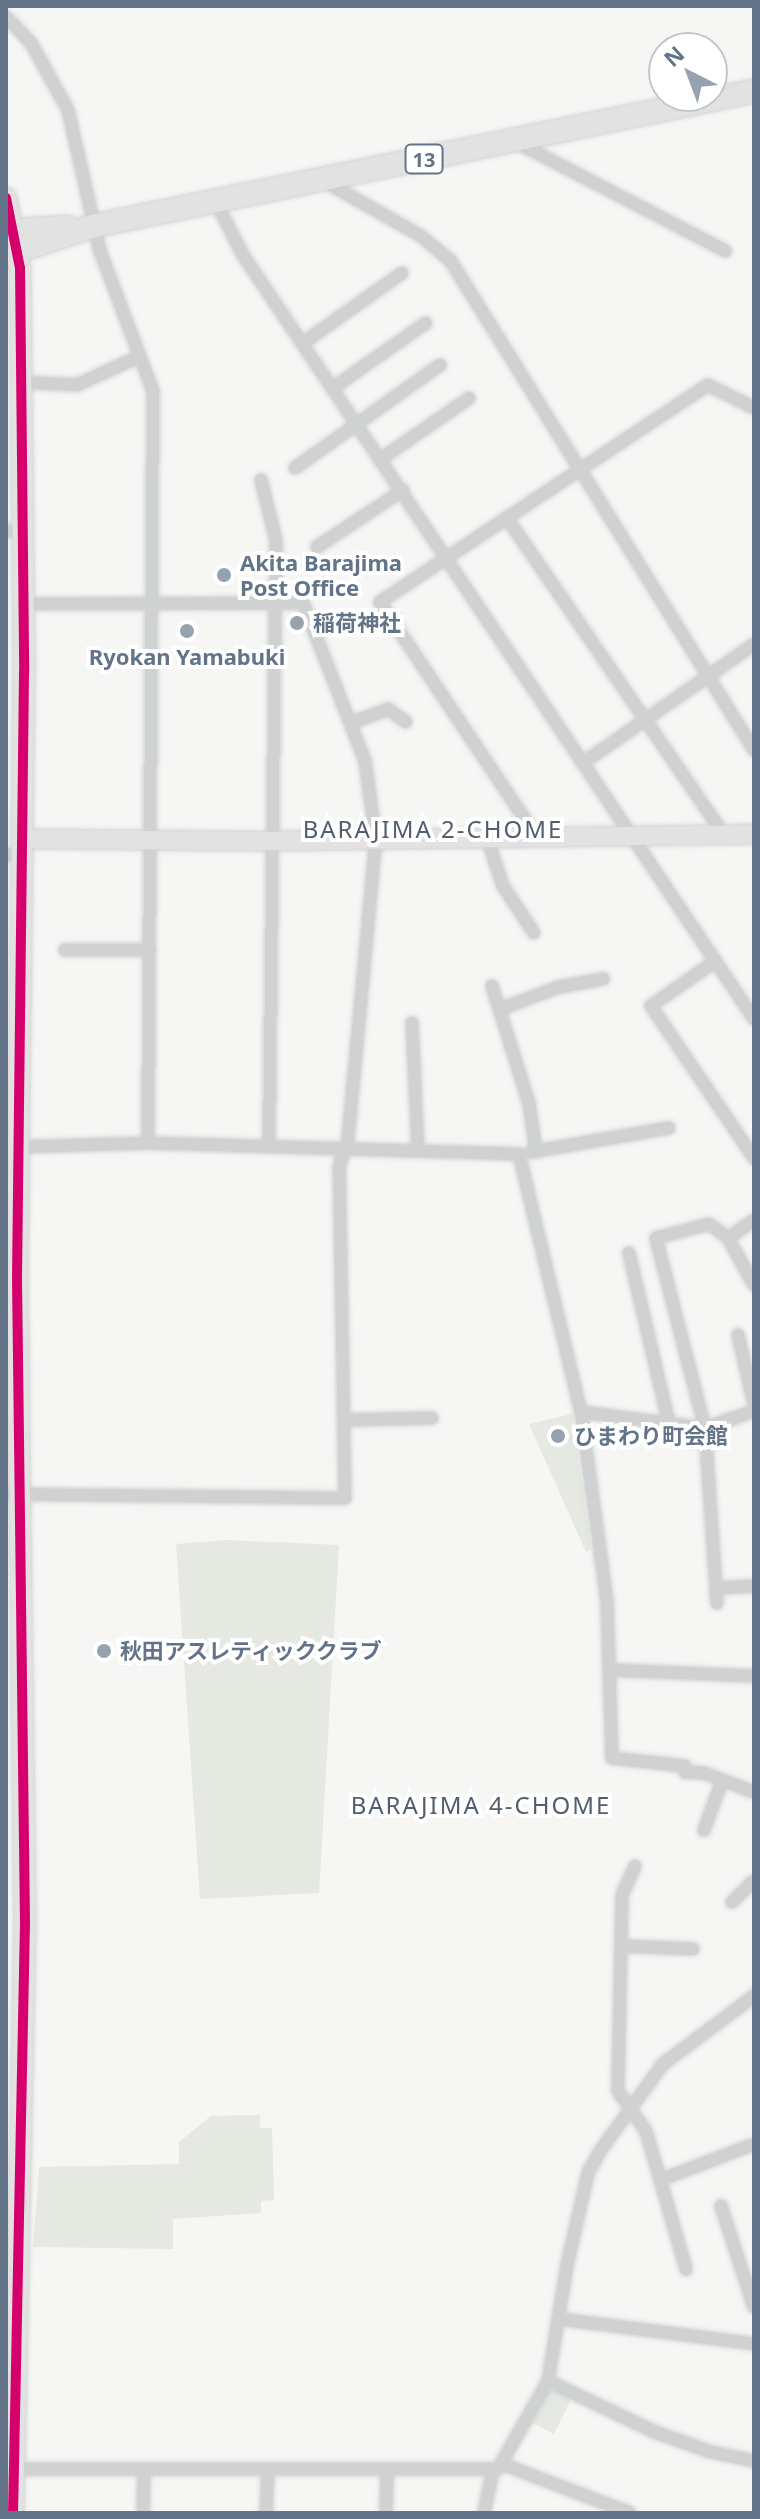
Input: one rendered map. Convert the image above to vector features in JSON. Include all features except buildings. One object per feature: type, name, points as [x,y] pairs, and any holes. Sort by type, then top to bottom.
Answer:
[{"type":"highway","name":"13","points":[[12,254],[93,226],[754,91]]},
{"type":"highway","name":"13","points":[[10,230],[93,226]]},
{"type":"main road","points":[[6,198],[20,382],[14,531],[24,604],[18,849],[19,1147],[13,1494],[14,2041],[22,2265],[13,2513]]},
{"type":"street","points":[[6,17],[31,43],[68,110],[93,226],[153,391],[148,1143]]},
{"type":"street","points":[[513,141],[725,251]]},
{"type":"street","points":[[321,180],[421,236],[450,260],[754,750]]},
{"type":"street","points":[[216,202],[243,255],[403,490],[444,560],[754,1019]]},
{"type":"street","points":[[303,343],[402,273]]},
{"type":"street","points":[[333,388],[426,323]]},
{"type":"street","points":[[20,382],[77,385],[140,356]]},
{"type":"street","points":[[295,468],[440,365]]},
{"type":"street","points":[[524,838],[526,821],[380,602],[708,385],[754,408]]},
{"type":"street","points":[[381,459],[469,398]]},
{"type":"street","points":[[261,480],[276,540],[272,607],[269,1146]]},
{"type":"street","points":[[317,547],[403,490]]},
{"type":"street","points":[[507,518],[723,834]]},
{"type":"street","points":[[13,1494],[345,1498],[341,1150],[348,1139],[376,840],[365,761],[353,722],[303,603],[272,607],[24,604]]},
{"type":"street","points":[[583,763],[754,644]]},
{"type":"street","points":[[353,722],[388,709],[406,722]]},
{"type":"street","points":[[18,849],[150,840],[753,835]]},
{"type":"street","points":[[487,838],[503,886],[534,933]]},
{"type":"street","points":[[65,950],[150,950]]},
{"type":"street","points":[[714,962],[651,1006],[754,1158]]},
{"type":"street","points":[[501,1009],[559,987],[603,979]]},
{"type":"street","points":[[492,986],[529,1103],[536,1151]]},
{"type":"street","points":[[412,1023],[418,1149]]},
{"type":"street","points":[[19,1147],[148,1143],[519,1154],[669,1128]]},
{"type":"street","points":[[519,1154],[581,1412],[607,1601],[612,1758],[685,1766],[685,1772],[754,1792]]},
{"type":"street","points":[[728,1238],[754,1220]]},
{"type":"street","points":[[717,1603],[705,1428],[656,1238],[709,1224],[728,1238],[754,1285]]},
{"type":"street","points":[[629,1253],[669,1424]]},
{"type":"street","points":[[738,1335],[754,1404]]},
{"type":"street","points":[[581,1412],[705,1428],[754,1411]]},
{"type":"street","points":[[345,1420],[432,1418]]},
{"type":"street","points":[[716,1588],[754,1586]]},
{"type":"street","points":[[610,1670],[754,1676]]},
{"type":"street","points":[[704,1830],[722,1781]]},
{"type":"street","points":[[635,1866],[622,1895],[618,2091],[646,2131],[663,2179],[686,2269]]},
{"type":"street","points":[[732,1902],[754,1881]]},
{"type":"street","points":[[623,1946],[693,1949]]},
{"type":"street","points":[[484,2513],[497,2467],[548,2381],[588,2173],[628,2108],[663,2064],[754,1996]]},
{"type":"street","points":[[663,2179],[754,2144]]},
{"type":"street","points":[[721,2206],[748,2271],[754,2307]]},
{"type":"street","points":[[560,2319],[754,2344]]},
{"type":"street","points":[[548,2381],[655,2432],[711,2452],[754,2461]]},
{"type":"street","points":[[13,2469],[497,2467],[630,2513]]},
{"type":"street","points":[[266,2513],[268,2469]]},
{"type":"street","points":[[386,2513],[387,2469]]},
{"type":"street","points":[[143,2513],[144,2470]]},
{"type":"shaded area","points":[[572,1414],[591,1549],[586,1552],[529,1424]]},
{"type":"shaded area","points":[[227,1540],[339,1545],[319,1893],[200,1899],[176,1544]]},
{"type":"shaded area","points":[[260,2115],[260,2128],[272,2128],[274,2200],[261,2201],[261,2213],[173,2219],[173,2249],[33,2247],[39,2167],[179,2164],[179,2142],[211,2116]]},
{"type":"shaded area","points":[[549,2388],[571,2399],[554,2434],[531,2423]]},
{"type":"cycle path","points":[[6,198],[20,268],[24,672],[17,1278],[25,1922],[13,2513]]},
{"type":"place","name":"Akita Barajima Post Office","points":[[224,575]]},
{"type":"place","name":"稲荷神社","points":[[297,623]]},
{"type":"place","name":"Ryokan Yamabuki","points":[[187,631]]},
{"type":"place","name":"ひまわり町会館","points":[[558,1436]]},
{"type":"place","name":"秋田アスレティッククラブ","points":[[104,1651]]},
{"type":"district","name":"BARAJIMA 2-CHOME","points":[[433,829]]},
{"type":"district","name":"BARAJIMA 4-CHOME","points":[[481,1805]]}]
